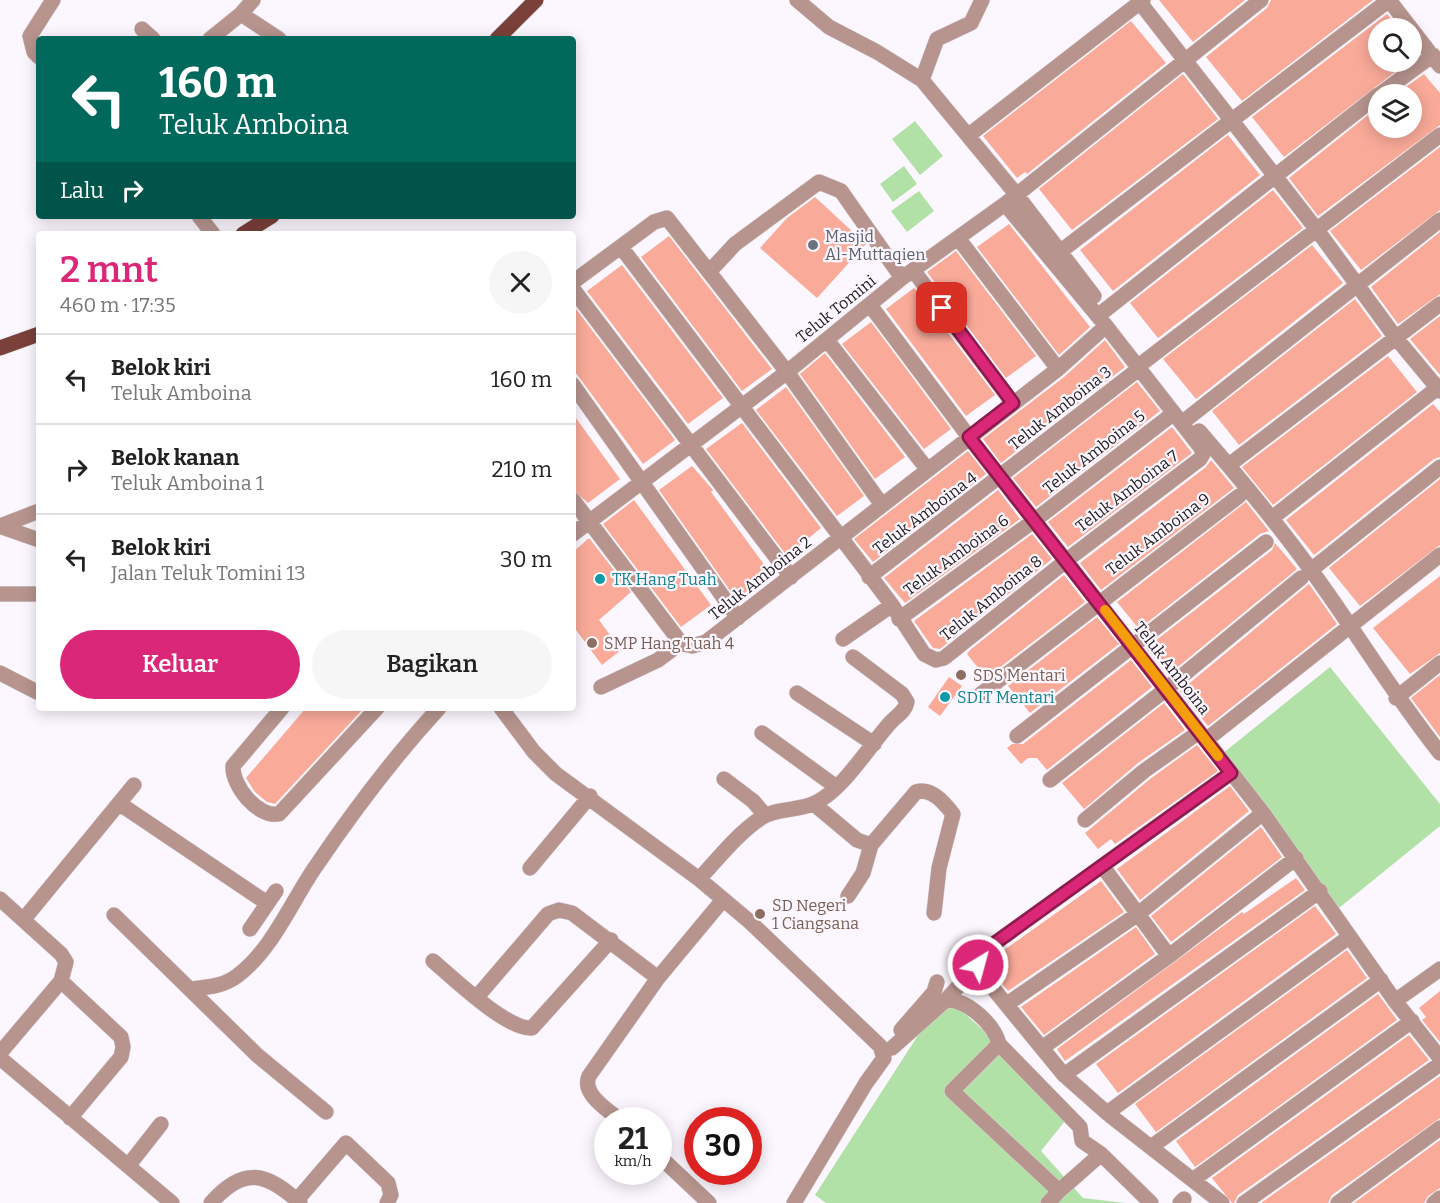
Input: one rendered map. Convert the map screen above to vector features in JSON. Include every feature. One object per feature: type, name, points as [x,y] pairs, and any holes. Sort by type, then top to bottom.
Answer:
[{"type":"main road","points":[[500,36],[536,0]]},
{"type":"main road","points":[[248,231],[267,219]]},
{"type":"main road","points":[[0,348],[36,335]]},
{"type":"street","points":[[36,54],[30,36],[53,0]]},
{"type":"street","points":[[214,36],[241,14],[253,0]]},
{"type":"street","points":[[797,0],[829,27],[877,52],[922,80],[969,135],[1011,199],[1181,416],[1228,465],[1272,518],[1306,574],[1349,625],[1396,698],[1439,751]]},
{"type":"street","points":[[922,80],[937,39],[971,23],[982,0]]},
{"type":"street","name":"Teluk Tomini","points":[[576,532],[740,405],[787,372],[908,274],[1011,199],[1261,0]]},
{"type":"street","points":[[1061,251],[1233,122],[1389,0],[1436,60]]},
{"type":"street","points":[[969,135],[1141,1],[1317,230],[1396,338],[1439,388],[1272,518]]},
{"type":"street","points":[[241,14],[274,36]]},
{"type":"street","name":"Teluk Amboina 2","points":[[1397,84],[1436,60]]},
{"type":"street","name":"Teluk Amboina 2","points":[[681,643],[692,646],[706,642],[1058,369],[1105,318],[1275,175],[1368,103]]},
{"type":"street","name":"Teluk Amboina 3","points":[[1002,477],[1440,135]]},
{"type":"street","points":[[709,272],[735,244],[819,182],[830,184],[841,191],[1013,403]]},
{"type":"street","points":[[1011,199],[1061,251],[1105,318]]},
{"type":"street","points":[[576,280],[654,222],[667,218],[787,372],[882,505]]},
{"type":"street","points":[[201,219],[211,231]]},
{"type":"street","name":"Teluk Amboina 5","points":[[1035,520],[1181,416],[1440,220]]},
{"type":"street","points":[[958,238],[1058,369]]},
{"type":"street","points":[[621,247],[892,605],[899,619]]},
{"type":"street","points":[[576,293],[791,577]]},
{"type":"street","points":[[1228,465],[1440,304]]},
{"type":"street","name":"Teluk Amboina","points":[[870,305],[969,437],[1263,813],[1320,891],[1349,937],[1395,1001],[1440,1059]]},
{"type":"street","points":[[827,340],[927,469]]},
{"type":"street","points":[[576,390],[738,618]]},
{"type":"street","name":"Teluk Amboina 7","points":[[1066,560],[1200,459],[1203,454],[1201,448],[1181,416]]},
{"type":"street","points":[[1050,780],[1440,467]]},
{"type":"street","name":"Teluk Amboina 4","points":[[870,577],[1002,477]]},
{"type":"street","name":"Teluk Amboina 9","points":[[981,694],[1099,601],[1239,496]]},
{"type":"street","points":[[576,504],[681,643],[658,660],[601,687]]},
{"type":"street","points":[[1,527],[18,517],[36,513]]},
{"type":"street","name":"Teluk Amboina 6","points":[[899,619],[1035,520]]},
{"type":"street","points":[[1,527],[36,539]]},
{"type":"street","points":[[1017,736],[1266,542]]},
{"type":"street","points":[[1085,820],[1144,771],[1202,736],[1440,555]]},
{"type":"street","name":"Teluk Amboina 8","points":[[899,619],[924,654],[936,660],[944,658],[1066,560]]},
{"type":"street","points":[[0,594],[36,594]]},
{"type":"street","points":[[843,639],[892,605]]},
{"type":"street","points":[[699,879],[744,830],[765,815],[814,804],[835,786],[903,711],[907,702],[902,694],[853,657]]},
{"type":"street","points":[[1396,698],[1440,663]]},
{"type":"street","points":[[0,673],[36,691]]},
{"type":"street","points":[[797,693],[874,744]]},
{"type":"street","points":[[279,711],[233,766],[233,779],[237,785],[261,811],[272,815],[279,814],[374,711]]},
{"type":"street","points":[[190,989],[220,986],[238,976],[266,946],[315,867],[392,759],[437,711]]},
{"type":"street","points":[[503,711],[534,752],[556,774],[590,796],[699,879],[722,901],[749,921],[888,1053]]},
{"type":"street","points":[[762,733],[835,786]]},
{"type":"street","points":[[1222,1203],[1107,1113],[1064,1075],[978,970],[978,965],[980,955],[995,943],[1231,773]]},
{"type":"street","points":[[724,779],[753,801],[765,815]]},
{"type":"street","points":[[24,919],[134,785]]},
{"type":"street","points":[[848,896],[863,873],[871,845],[916,792],[927,791],[945,804],[953,814],[939,868],[934,913]]},
{"type":"street","points":[[530,868],[590,796]]},
{"type":"street","points":[[120,804],[271,897],[250,929]]},
{"type":"street","points":[[814,804],[857,840],[871,845]]},
{"type":"street","points":[[1007,1004],[1138,914],[1263,813]]},
{"type":"street","points":[[1042,1048],[1169,956],[1296,858]]},
{"type":"street","points":[[1103,867],[1169,956]]},
{"type":"street","points":[[1064,1075],[1320,891]]},
{"type":"street","points":[[0,899],[61,954],[66,962],[61,981],[0,1053]]},
{"type":"street","points":[[606,1107],[589,1092],[586,1081],[658,978],[722,901]]},
{"type":"street","points":[[476,998],[553,911],[572,913],[611,940],[658,978]]},
{"type":"street","points":[[114,915],[257,1055],[326,1112]]},
{"type":"street","points":[[1107,1113],[1349,937]]},
{"type":"street","points":[[433,961],[476,998],[520,1028],[532,1028],[611,940]]},
{"type":"street","points":[[888,1053],[946,1000],[978,965]]},
{"type":"street","points":[[1395,1001],[1440,969]]},
{"type":"street","points":[[1151,1147],[1381,980]]},
{"type":"street","points":[[61,981],[121,1037],[123,1047],[121,1057],[70,1118]]},
{"type":"street","points":[[794,1203],[866,1083],[888,1053],[901,1030],[934,992],[937,982]]},
{"type":"street","points":[[946,1000],[957,1000],[996,1033],[999,1044],[1080,1127],[1082,1141],[1101,1154],[1151,1203]]},
{"type":"street","points":[[1194,1179],[1412,1021]]},
{"type":"street","points":[[999,1044],[952,1091],[1059,1191]]},
{"type":"street","points":[[0,1058],[172,1203]]},
{"type":"street","points":[[1244,1203],[1440,1059]]},
{"type":"street","points":[[128,1166],[161,1124]]},
{"type":"street","points":[[1338,1203],[1440,1128]]},
{"type":"street","points":[[211,1203],[232,1184],[260,1176],[270,1180],[299,1202],[346,1143],[388,1183],[391,1195],[387,1203]]},
{"type":"street","points":[[1048,1203],[1101,1154]]},
{"type":"street","points":[[672,1168],[709,1203]]},
{"type":"street","points":[[1434,1203],[1440,1198]]},
{"type":"green space","points":[[915,121],[943,156],[920,175],[892,139]]},
{"type":"green space","points":[[904,166],[917,184],[893,202],[880,184]]},
{"type":"green space","points":[[919,191],[934,211],[907,232],[891,211]]},
{"type":"green space","points":[[1330,667],[1440,804],[1440,826],[1339,908],[1222,754]]},
{"type":"green space","points":[[944,995],[1073,1111],[1041,1151],[1083,1198],[1125,1203],[826,1203],[815,1195]]},
{"type":"building","points":[[1159,0],[1245,0],[1193,42]]},
{"type":"building","points":[[1271,0],[1373,0],[1242,101],[1206,57],[1267,8]]},
{"type":"building","points":[[1131,21],[1166,63],[1027,174],[1025,172],[1017,178],[983,136]]},
{"type":"building","points":[[1368,28],[1368,72],[1395,72],[1379,84],[1368,84],[1368,93],[1284,157],[1252,117]]},
{"type":"building","points":[[1183,74],[1218,119],[1072,230],[1039,189]]},
{"type":"building","points":[[1424,74],[1440,93],[1440,125],[1318,216],[1289,178],[1368,115],[1368,138],[1422,138],[1422,84],[1410,84]]},
{"type":"building","points":[[1228,135],[1260,175],[1113,291],[1080,250]]},
{"type":"building","points":[[1440,147],[1440,210],[1361,270],[1330,231]]},
{"type":"building","points":[[1273,190],[1303,228],[1158,338],[1130,303]]},
{"type":"building","name":"Masjid Al-Muttaqien","points":[[815,197],[866,244],[817,298],[760,248],[787,218]]},
{"type":"building","points":[[1009,224],[1090,327],[1059,355],[977,247]]},
{"type":"building","points":[[1440,232],[1440,294],[1398,324],[1371,287]]},
{"type":"building","points":[[669,236],[772,369],[742,391],[641,257]]},
{"type":"building","points":[[1312,245],[1343,283],[1196,399],[1163,359]]},
{"type":"building","points":[[956,251],[1036,356],[1006,378],[927,272]]},
{"type":"building","points":[[622,265],[723,398],[688,424],[587,291]]},
{"type":"building","points":[[914,288],[995,395],[966,416],[886,309]]},
{"type":"building","points":[[1355,299],[1382,336],[1239,445],[1212,411]]},
{"type":"building","points":[[576,309],[675,440],[643,464],[576,373]]},
{"type":"building","points":[[1440,316],[1440,375],[1410,339]]},
{"type":"building","points":[[871,322],[951,429],[924,449],[842,344]]},
{"type":"building","points":[[1105,340],[1125,367],[1001,463],[983,439],[1064,377]]},
{"type":"building","points":[[825,353],[905,457],[875,479],[800,374]]},
{"type":"building","points":[[1388,356],[1417,392],[1273,505],[1242,467]]},
{"type":"building","points":[[1137,382],[1160,411],[1036,507],[1013,478]]},
{"type":"building","points":[[786,387],[864,496],[837,516],[756,410]]},
{"type":"building","points":[[1433,404],[1440,412],[1440,457],[1434,459],[1314,555],[1286,520]]},
{"type":"building","points":[[576,418],[620,479],[588,503],[576,493]]},
{"type":"building","points":[[742,423],[821,528],[787,556],[706,449]]},
{"type":"building","points":[[1172,427],[1192,453],[1068,547],[1048,522]]},
{"type":"building","points":[[968,451],[986,474],[873,562],[854,539]]},
{"type":"building","points":[[1211,460],[1234,488],[1101,590],[1080,563],[1206,467]]},
{"type":"building","points":[[692,466],[713,490],[711,492],[771,574],[736,599],[659,490]]},
{"type":"building","points":[[1440,479],[1440,545],[1360,606],[1329,568]]},
{"type":"building","points":[[998,490],[1020,519],[905,603],[884,578]]},
{"type":"building","points":[[634,500],[711,605],[681,627],[603,524]]},
{"type":"building","points":[[1246,502],[1269,531],[1260,534],[1139,629],[1117,602]]},
{"type":"building","points":[[1032,534],[1052,559],[940,649],[933,648],[914,621]]},
{"type":"building","points":[[589,538],[631,592],[599,620],[621,650],[602,665],[576,630],[576,549]]},
{"type":"building","points":[[1275,543],[1297,569],[1168,675],[1146,648],[1272,550]]},
{"type":"building","points":[[1064,575],[1085,602],[986,678],[967,654],[970,650]]},
{"type":"building","points":[[1440,576],[1440,653],[1410,674],[1373,628]]},
{"type":"building","points":[[1309,584],[1337,624],[1208,726],[1180,691]]},
{"type":"building","points":[[1097,617],[1119,644],[1030,713],[1008,686]]},
{"type":"building","points":[[1131,660],[1152,687],[1047,770],[1037,758],[1028,758],[1021,764],[1007,748],[1012,744],[1023,744]]},
{"type":"building","points":[[1440,675],[1440,737],[1411,698]]},
{"type":"building","name":"SDIT Mentari","points":[[949,677],[962,686],[940,716],[928,707]]},
{"type":"building","points":[[1164,703],[1185,730],[1138,763],[1084,809],[1062,783]]},
{"type":"building","points":[[303,711],[361,711],[275,804],[267,802],[255,792],[246,778]]},
{"type":"building","points":[[1197,745],[1218,771],[1115,844],[1111,839],[1098,849],[1085,833],[1150,779]]},
{"type":"building","points":[[1230,786],[1249,811],[1140,900],[1117,869]]},
{"type":"building","points":[[1261,827],[1282,857],[1171,942],[1151,916]]},
{"type":"building","points":[[1296,878],[1305,890],[1065,1061],[1057,1049],[1242,912],[1244,914]]},
{"type":"building","points":[[1101,881],[1124,912],[1008,991],[988,966],[990,960]]},
{"type":"building","points":[[1315,906],[1336,934],[1118,1093],[1096,1064]]},
{"type":"building","points":[[1136,927],[1155,954],[1044,1035],[1021,1007]]},
{"type":"building","points":[[1347,950],[1367,978],[1156,1132],[1135,1104]]},
{"type":"building","points":[[1440,991],[1440,1042],[1422,1020],[1426,1017],[1419,1008]]},
{"type":"building","points":[[1378,994],[1397,1020],[1195,1167],[1176,1141]]},
{"type":"building","points":[[1409,1035],[1429,1060],[1238,1195],[1232,1203],[1212,1178]]},
{"type":"building","points":[[1440,1076],[1440,1118],[1332,1195],[1328,1203],[1261,1203]]},
{"type":"building","points":[[1440,1140],[1440,1188],[1428,1196],[1424,1203],[1354,1203]]},
{"type":"slow traffic","points":[[1105,610],[1218,756]]},
{"type":"place","name":"Masjid Al-Muttaqien","points":[[813,245]]},
{"type":"place","name":"TK Hang Tuah","points":[[600,579]]},
{"type":"place","name":"SMP Hang Tuah 4","points":[[592,643]]},
{"type":"place","name":"SDS Mentari","points":[[961,675]]},
{"type":"place","name":"SDIT Mentari","points":[[945,697]]},
{"type":"place","name":"SD Negeri 1 Ciangsana","points":[[760,914]]},
{"type":"route","points":[[942,308],[1013,403],[969,437],[1231,773],[995,943],[980,955],[978,965]]}]
